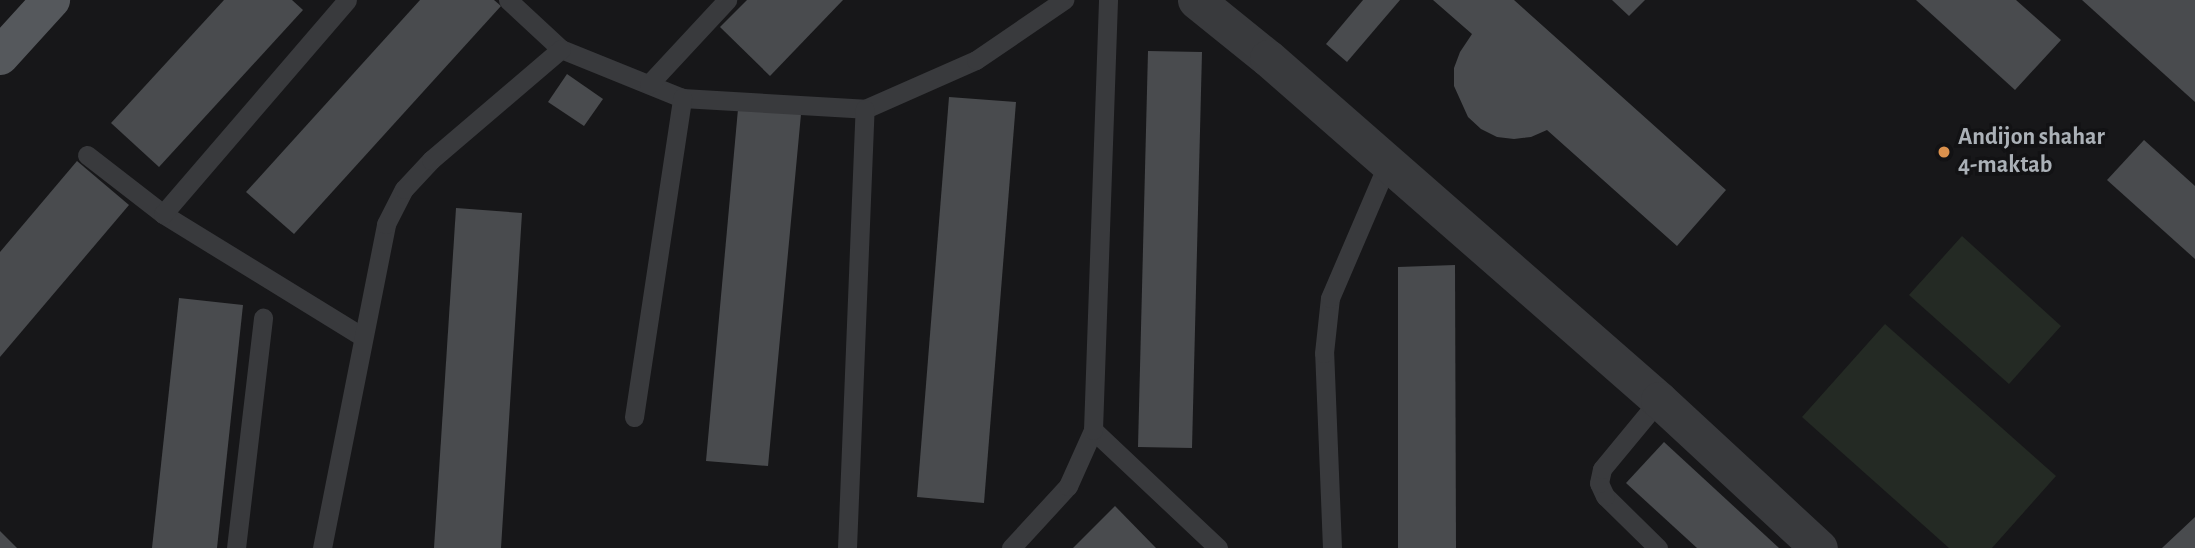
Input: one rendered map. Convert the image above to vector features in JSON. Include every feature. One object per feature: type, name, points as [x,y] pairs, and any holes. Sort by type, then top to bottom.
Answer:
[{"type":"main road","points":[[0,56],[51,0]]},
{"type":"street","points":[[1196,0],[1268,58],[1659,400],[1819,548]]},
{"type":"lane","points":[[163,214],[347,0]]},
{"type":"lane","points":[[508,0],[561,49],[682,97],[865,108],[976,60],[1064,0]]},
{"type":"lane","points":[[649,84],[727,0]]},
{"type":"lane","points":[[1011,548],[1068,486],[1093,430],[1108,0]]},
{"type":"lane","points":[[322,548],[386,224],[404,189],[431,160],[561,49]]},
{"type":"lane","points":[[634,417],[682,97]]},
{"type":"lane","points":[[847,548],[865,108]]},
{"type":"lane","points":[[87,155],[163,214],[363,337]]},
{"type":"lane","points":[[1332,548],[1325,354],[1330,298],[1388,163]]},
{"type":"lane","points":[[236,548],[263,318]]},
{"type":"lane","points":[[1658,548],[1605,496],[1598,483],[1602,469],[1659,400]]},
{"type":"lane","points":[[1093,430],[1219,548]]},
{"type":"shaded area","points":[[1962,236],[2061,326],[2009,384],[1909,295]]},
{"type":"shaded area","points":[[1885,324],[2056,476],[1992,548],[1949,548],[1802,417]]},
{"type":"building","points":[[224,0],[292,0],[303,10],[159,167],[111,123]]},
{"type":"building","points":[[420,0],[494,0],[501,6],[294,234],[246,192]]},
{"type":"building","points":[[747,0],[843,0],[770,76],[720,27]]},
{"type":"building","points":[[1363,0],[1400,0],[1347,62],[1326,44]]},
{"type":"building","points":[[1433,0],[1514,0],[1726,190],[1677,246],[1547,130],[1531,137],[1514,139],[1497,137],[1481,129],[1468,117],[1454,86],[1454,68],[1460,52],[1472,34]]},
{"type":"building","points":[[1612,0],[1645,0],[1629,16]]},
{"type":"building","points":[[1916,0],[2016,0],[2061,40],[2015,90]]},
{"type":"building","points":[[2082,0],[2195,0],[2195,102]]},
{"type":"building","points":[[1148,51],[1202,52],[1192,448],[1138,447]]},
{"type":"building","points":[[567,74],[603,99],[584,126],[548,102]]},
{"type":"building","points":[[949,97],[1016,102],[984,503],[917,497]]},
{"type":"building","points":[[738,109],[801,114],[768,466],[706,461]]},
{"type":"building","points":[[2144,140],[2195,186],[2195,259],[2107,180]]},
{"type":"building","points":[[77,161],[129,205],[0,357],[0,252]]},
{"type":"building","points":[[456,208],[522,213],[501,548],[434,548]]},
{"type":"building","points":[[1455,265],[1456,548],[1398,548],[1398,267]]},
{"type":"building","points":[[179,298],[243,305],[217,548],[152,548]]},
{"type":"building","points":[[1664,442],[1779,548],[1697,548],[1626,483]]},
{"type":"building","points":[[1115,506],[1156,548],[1073,548]]},
{"type":"building","points":[[2195,517],[2195,548],[2162,548]]},
{"type":"building","points":[[0,531],[17,548],[0,548]]},
{"type":"place","name":"Andijon shahar 4-maktab","points":[[1944,152]]}]
